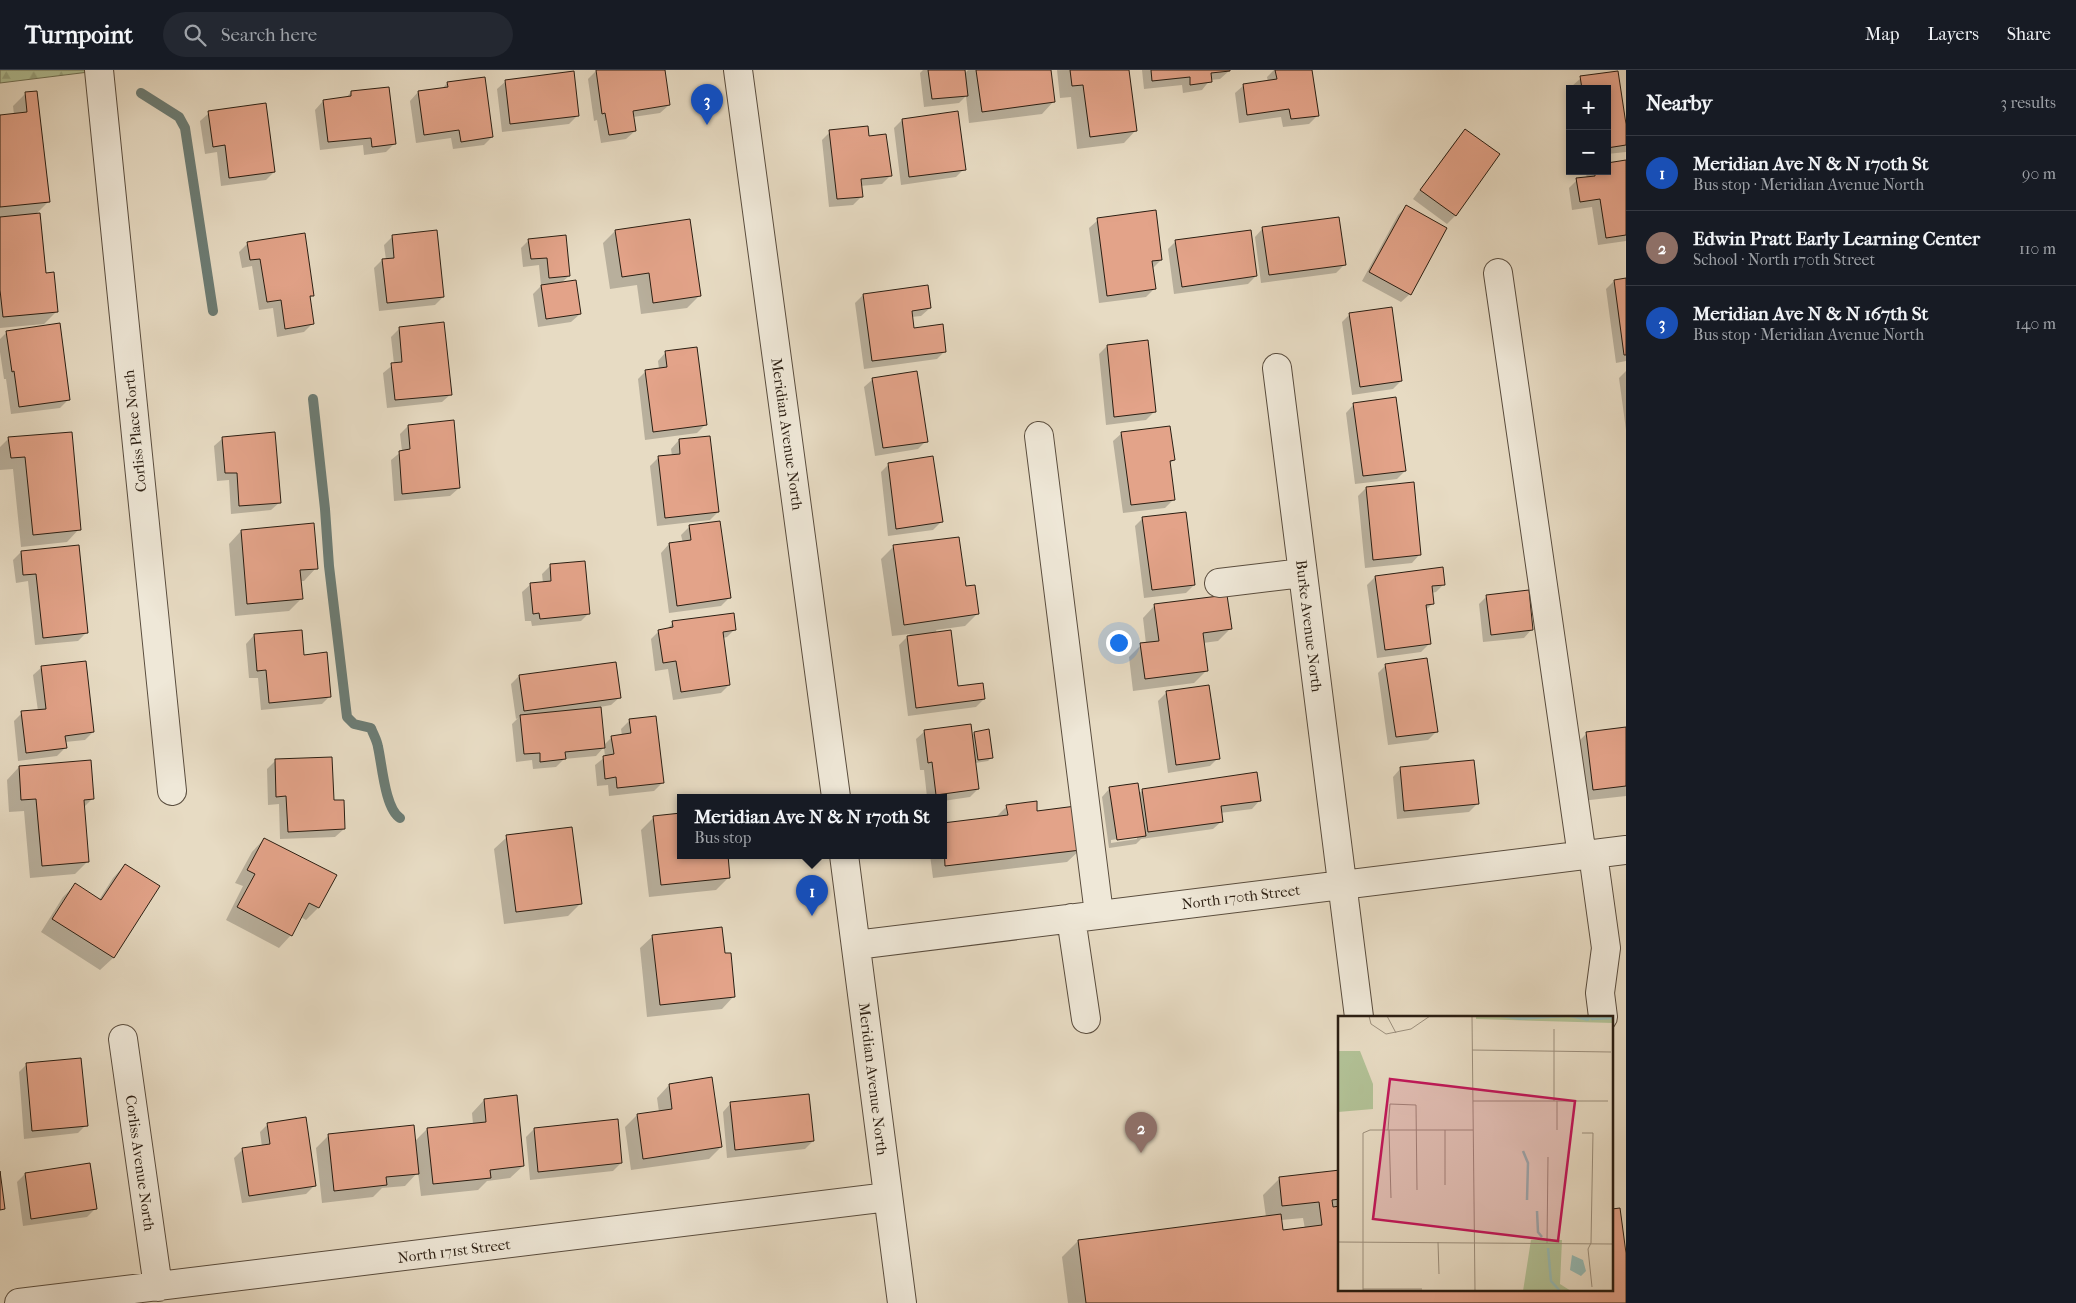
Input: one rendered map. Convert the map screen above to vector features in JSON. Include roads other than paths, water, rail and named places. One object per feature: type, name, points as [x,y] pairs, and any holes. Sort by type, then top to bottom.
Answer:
[{"type":"street","name":"Corliss Place North","points":[[99,70],[172,791]]},
{"type":"street","name":"Meridian Avenue North","points":[[738,70],[836,794]]},
{"type":"street","points":[[1498,272],[1587,855],[1606,948],[1600,993],[1603,1016]]},
{"type":"street","name":"Burke Avenue North","points":[[1277,368],[1359,1016]]},
{"type":"street","points":[[1039,436],[1099,914]]},
{"type":"street","points":[[1219,583],[1302,572]]},
{"type":"street","name":"North 170th Street","points":[[856,945],[1626,850]]},
{"type":"street","name":"Meridian Avenue North","points":[[845,859],[902,1303]]},
{"type":"street","points":[[1071,918],[1086,1019]]},
{"type":"street","name":"Corliss Avenue North","points":[[123,1040],[158,1287]]},
{"type":"street","name":"North 171st Street","points":[[19,1303],[158,1287],[188,1293],[888,1197]]},
{"type":"waterway","points":[[141,93],[179,117],[185,128],[213,311]]},
{"type":"waterway","points":[[313,399],[329,566],[347,717],[354,724],[371,728],[377,744],[391,806],[400,818]]},
{"type":"place","name":"Meridian Ave N & N 167th St","points":[[707,125]]},
{"type":"place","name":"Meridian Ave N & N 170th St","points":[[812,916]]},
{"type":"place","name":"Edwin Pratt Early Learning Center","points":[[1141,1153]]}]
